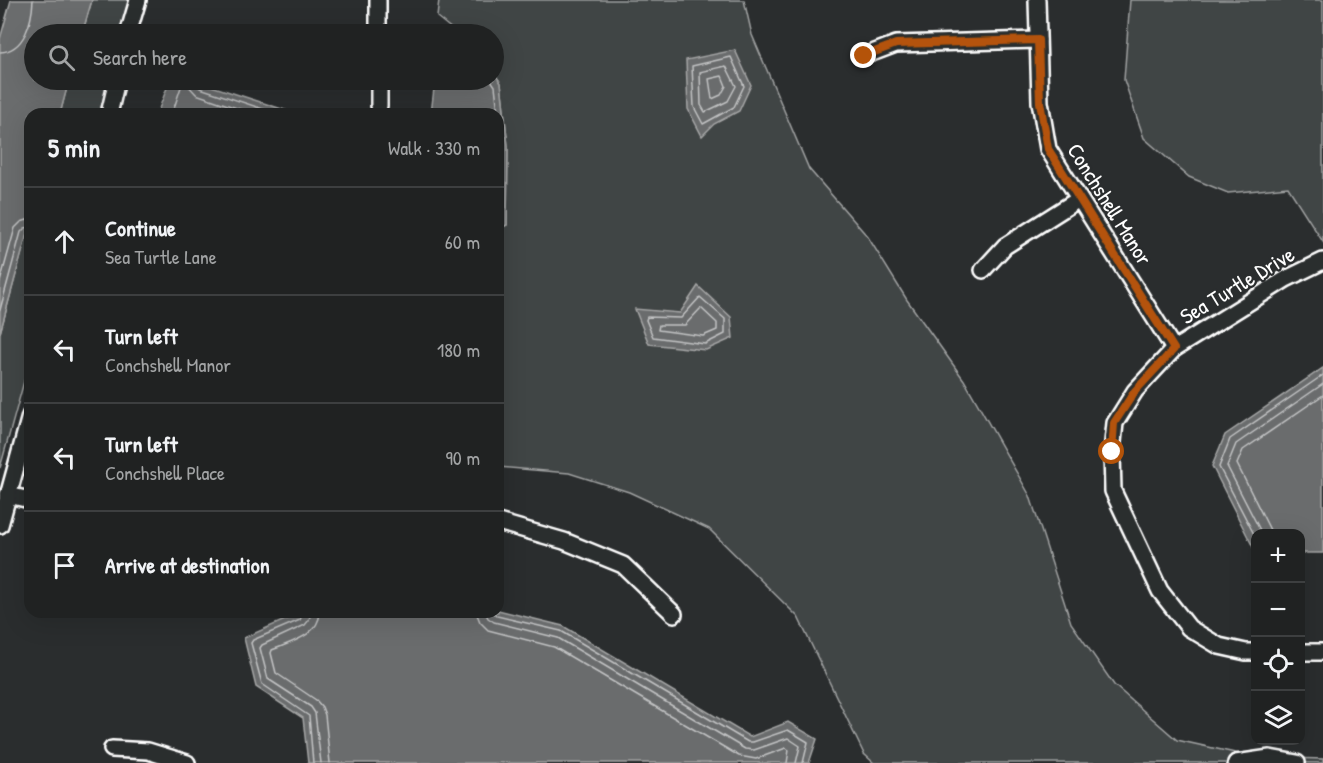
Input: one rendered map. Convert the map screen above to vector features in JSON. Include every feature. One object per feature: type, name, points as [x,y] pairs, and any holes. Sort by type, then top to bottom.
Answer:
[{"type":"street","points":[[131,24],[138,0]]},
{"type":"street","points":[[378,0],[378,24]]},
{"type":"street","name":"Conchshell Manor","points":[[1037,0],[1040,102],[1048,149],[1174,349]]},
{"type":"street","points":[[864,56],[896,44],[1038,40]]},
{"type":"street","points":[[110,108],[115,90]]},
{"type":"street","points":[[378,90],[379,106]]},
{"type":"street","points":[[982,270],[1005,246],[1079,199]]},
{"type":"street","name":"Sea Turtle Drive","points":[[1251,652],[1219,646],[1189,628],[1160,591],[1113,491],[1114,423],[1135,391],[1174,349],[1286,279],[1323,261]]},
{"type":"street","points":[[0,525],[24,438]]},
{"type":"street","points":[[8,495],[24,499]]},
{"type":"street","points":[[504,524],[564,542],[623,565],[674,614]]},
{"type":"street","points":[[1305,652],[1323,652]]},
{"type":"street","points":[[112,749],[148,751],[187,763]]},
{"type":"street","points":[[1236,763],[1270,758],[1297,763]]},
{"type":"shaded area","points":[[92,0],[131,0],[124,24],[85,24]]},
{"type":"shaded area","points":[[439,0],[744,0],[752,35],[809,169],[868,237],[907,300],[964,380],[1030,496],[1071,623],[1114,685],[1177,740],[1253,757],[1323,759],[1323,763],[874,763],[864,754],[798,617],[709,529],[629,492],[569,473],[504,468],[504,226],[507,225],[508,146],[502,90],[504,90],[504,24],[446,24],[437,17]]},
{"type":"shaded area","points":[[1130,0],[1323,0],[1323,242],[1288,187],[1228,193],[1189,177],[1144,138],[1124,80]]},
{"type":"shaded area","points":[[66,90],[106,90],[101,108],[62,108]]},
{"type":"shaded area","points":[[24,245],[24,382],[0,468],[0,333]]},
{"type":"water","points":[[11,0],[92,0],[85,24],[24,24],[24,90],[66,90],[62,108],[24,108],[24,245],[0,333],[0,39]]},
{"type":"water","points":[[735,50],[751,85],[739,111],[714,124],[702,136],[688,109],[686,60]]},
{"type":"water","points":[[166,90],[224,90],[279,108],[159,108]]},
{"type":"water","points":[[434,90],[502,90],[504,108],[432,108]]},
{"type":"water","points":[[504,110],[508,146],[507,225],[504,226]]},
{"type":"water","points":[[698,286],[731,317],[733,338],[706,350],[649,344],[635,309],[680,313]]},
{"type":"water","points":[[1323,368],[1323,553],[1305,553],[1305,529],[1251,529],[1251,543],[1212,466],[1225,435]]},
{"type":"water","points":[[504,611],[563,626],[750,737],[788,722],[817,739],[809,763],[308,763],[303,718],[256,687],[244,638],[289,618],[504,618]]},
{"type":"route","points":[[864,56],[896,44],[1038,40],[1040,102],[1048,149],[1174,349],[1135,391],[1114,423],[1112,452]]}]
